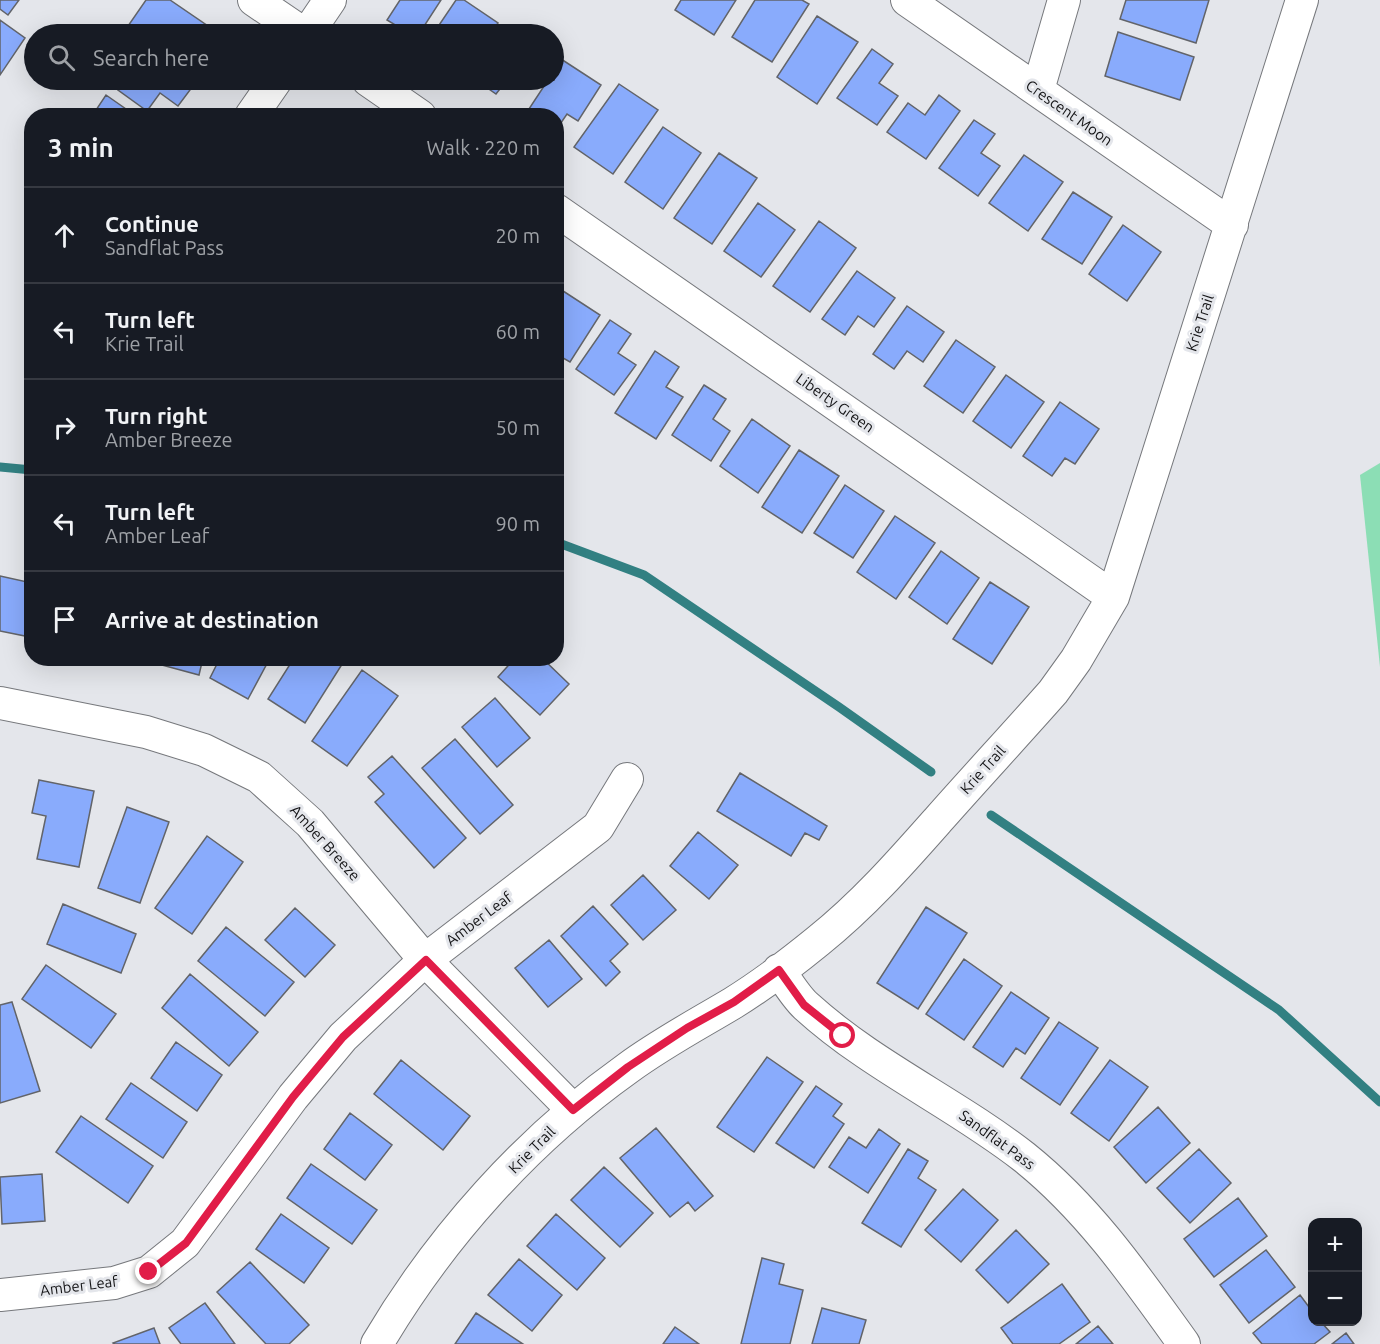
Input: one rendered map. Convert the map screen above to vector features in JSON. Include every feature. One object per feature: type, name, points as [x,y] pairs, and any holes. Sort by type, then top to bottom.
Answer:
[{"type":"street","points":[[254,0],[290,24]]},
{"type":"street","points":[[312,24],[330,0]]},
{"type":"street","name":"Crescent Moon","points":[[907,0],[1232,225]]},
{"type":"street","points":[[1038,90],[1064,0]]},
{"type":"street","name":"Krie Trail","points":[[377,1344],[403,1301],[469,1214],[524,1156],[573,1110],[628,1067],[687,1028],[734,1002],[779,970],[826,934],[875,891],[1053,692],[1076,660],[1113,597],[1302,0]]},
{"type":"street","points":[[257,108],[269,90]]},
{"type":"street","points":[[382,90],[408,108]]},
{"type":"street","name":"Liberty Green","points":[[564,216],[1113,597]]},
{"type":"street","name":"Amber Breeze","points":[[0,703],[146,732],[204,750],[259,777],[310,823],[426,960],[573,1110]]},
{"type":"street","name":"Amber Leaf","points":[[0,1295],[114,1284],[149,1272],[186,1243],[293,1097],[343,1037],[426,960],[598,827],[627,779]]},
{"type":"street","name":"Sandflat Pass","points":[[779,970],[804,1005],[843,1036],[1025,1158],[1081,1209],[1121,1256],[1184,1344]]},
{"type":"green space","points":[[1380,463],[1380,667],[1360,475]]},
{"type":"building","points":[[0,0],[19,0],[8,15],[0,9]]},
{"type":"building","points":[[146,0],[170,0],[205,24],[129,24]]},
{"type":"building","points":[[400,0],[441,0],[425,24],[394,24],[387,20]]},
{"type":"building","points":[[456,0],[464,0],[498,23],[497,24],[440,24]]},
{"type":"building","points":[[681,0],[736,0],[714,35],[675,10]]},
{"type":"building","points":[[755,0],[802,0],[809,4],[772,62],[732,37]]},
{"type":"building","points":[[1126,0],[1209,0],[1196,43],[1120,19]]},
{"type":"building","points":[[817,16],[858,42],[817,104],[777,77]]},
{"type":"building","points":[[0,20],[24,39],[0,75]]},
{"type":"building","points":[[1118,32],[1194,57],[1180,100],[1105,76]]},
{"type":"building","points":[[872,49],[893,64],[879,83],[898,96],[877,125],[837,98]]},
{"type":"building","points":[[564,61],[601,85],[578,121],[567,114],[564,118],[564,108],[530,108],[541,90],[564,90]]},
{"type":"building","points":[[619,84],[658,110],[613,174],[574,147]]},
{"type":"building","points":[[118,90],[190,90],[178,106],[160,93],[149,108],[143,108]]},
{"type":"building","points":[[106,95],[125,108],[97,108]]},
{"type":"building","points":[[939,95],[960,111],[926,159],[887,132],[908,103],[925,115]]},
{"type":"building","points":[[974,120],[995,134],[981,153],[1000,166],[978,196],[939,168]]},
{"type":"building","points":[[663,127],[701,153],[663,209],[625,182]]},
{"type":"building","points":[[719,153],[757,178],[712,244],[674,218]]},
{"type":"building","points":[[1024,155],[1063,182],[1028,231],[989,203]]},
{"type":"building","points":[[1073,192],[1112,217],[1082,264],[1042,239]]},
{"type":"building","points":[[758,203],[795,230],[761,277],[724,251]]},
{"type":"building","points":[[819,221],[856,248],[810,312],[773,286]]},
{"type":"building","points":[[1123,225],[1161,252],[1127,301],[1089,274]]},
{"type":"building","points":[[857,271],[895,298],[874,327],[858,316],[845,335],[822,319]]},
{"type":"building","points":[[564,292],[600,315],[570,362],[564,359]]},
{"type":"building","points":[[907,306],[944,332],[923,362],[907,351],[894,369],[873,354]]},
{"type":"building","points":[[610,320],[631,334],[618,353],[636,365],[614,395],[576,369]]},
{"type":"building","points":[[956,340],[995,367],[963,413],[924,386]]},
{"type":"building","points":[[655,351],[679,367],[666,387],[683,397],[656,439],[615,413]]},
{"type":"building","points":[[1006,375],[1044,402],[1011,448],[973,421]]},
{"type":"building","points":[[704,385],[726,399],[713,419],[730,431],[711,461],[672,435]]},
{"type":"building","points":[[1060,402],[1099,429],[1075,464],[1065,458],[1052,476],[1023,456]]},
{"type":"building","points":[[752,419],[790,446],[758,493],[720,466]]},
{"type":"building","points":[[799,450],[839,476],[802,533],[762,507]]},
{"type":"building","points":[[845,485],[884,511],[853,558],[814,533]]},
{"type":"building","points":[[895,516],[935,543],[896,599],[857,572]]},
{"type":"building","points":[[941,551],[979,578],[947,624],[909,597]]},
{"type":"building","points":[[0,576],[24,581],[24,636],[0,631]]},
{"type":"building","points":[[990,582],[1029,607],[992,664],[953,639]]},
{"type":"building","points":[[165,666],[201,666],[199,675]]},
{"type":"building","points":[[216,666],[266,666],[248,699],[210,678]]},
{"type":"building","points":[[289,666],[341,666],[305,723],[268,699]]},
{"type":"building","points":[[508,666],[550,666],[569,684],[540,715],[498,677]]},
{"type":"building","points":[[362,670],[398,696],[347,766],[312,741]]},
{"type":"building","points":[[495,698],[530,738],[497,767],[462,727]]},
{"type":"building","points":[[455,739],[513,805],[480,834],[422,768]]},
{"type":"building","points":[[392,756],[466,838],[434,868],[375,802],[384,794],[368,777]]},
{"type":"building","points":[[740,773],[827,826],[819,840],[805,833],[791,856],[717,811]]},
{"type":"building","points":[[39,780],[94,791],[79,867],[37,859],[46,816],[32,813]]},
{"type":"building","points":[[127,807],[169,822],[140,903],[98,888]]},
{"type":"building","points":[[698,832],[738,865],[709,899],[670,866]]},
{"type":"building","points":[[207,836],[243,862],[192,934],[155,908]]},
{"type":"building","points":[[643,875],[676,910],[643,940],[611,905]]},
{"type":"building","points":[[63,904],[136,934],[121,973],[47,944]]},
{"type":"building","points":[[593,906],[628,944],[610,961],[620,972],[606,986],[561,936]]},
{"type":"building","points":[[926,907],[967,933],[918,1009],[877,983]]},
{"type":"building","points":[[295,908],[335,945],[305,977],[265,940]]},
{"type":"building","points":[[226,927],[294,982],[265,1016],[198,961]]},
{"type":"building","points":[[549,940],[582,979],[548,1007],[515,968]]},
{"type":"building","points":[[964,959],[1002,986],[964,1040],[926,1014]]},
{"type":"building","points":[[46,965],[116,1014],[91,1048],[22,999]]},
{"type":"building","points":[[190,974],[258,1032],[229,1066],[162,1008]]},
{"type":"building","points":[[1011,992],[1049,1018],[1025,1054],[1016,1048],[1003,1067],[973,1047]]},
{"type":"building","points":[[12,1002],[40,1091],[0,1103],[0,1005]]},
{"type":"building","points":[[1059,1022],[1098,1048],[1060,1105],[1021,1078]]},
{"type":"building","points":[[176,1042],[222,1075],[197,1111],[151,1078]]},
{"type":"building","points":[[767,1057],[803,1082],[754,1152],[717,1127]]},
{"type":"building","points":[[401,1060],[470,1116],[443,1150],[374,1094]]},
{"type":"building","points":[[1110,1060],[1148,1087],[1109,1141],[1071,1113]]},
{"type":"building","points":[[131,1083],[187,1122],[163,1158],[106,1119]]},
{"type":"building","points":[[816,1086],[842,1104],[833,1116],[844,1124],[814,1168],[776,1143]]},
{"type":"building","points":[[1158,1107],[1190,1143],[1146,1183],[1114,1147]]},
{"type":"building","points":[[350,1113],[392,1145],[365,1180],[324,1149]]},
{"type":"building","points":[[81,1116],[153,1166],[128,1203],[56,1152]]},
{"type":"building","points":[[656,1128],[713,1196],[695,1211],[688,1202],[670,1217],[620,1158]]},
{"type":"building","points":[[879,1129],[900,1144],[868,1193],[829,1167],[849,1137],[866,1148]]},
{"type":"building","points":[[908,1149],[928,1161],[918,1178],[936,1190],[901,1247],[862,1223]]},
{"type":"building","points":[[1199,1149],[1231,1183],[1190,1223],[1157,1188]]},
{"type":"building","points":[[311,1164],[377,1210],[352,1244],[287,1198]]},
{"type":"building","points":[[604,1167],[653,1213],[620,1247],[571,1200]]},
{"type":"building","points":[[42,1174],[45,1221],[2,1224],[0,1177]]},
{"type":"building","points":[[963,1189],[998,1220],[961,1262],[925,1230]]},
{"type":"building","points":[[1238,1198],[1267,1236],[1214,1277],[1184,1239]]},
{"type":"building","points":[[281,1214],[329,1248],[304,1283],[256,1249]]},
{"type":"building","points":[[556,1214],[605,1258],[577,1290],[527,1246]]},
{"type":"building","points":[[1016,1230],[1049,1264],[1008,1303],[976,1270]]},
{"type":"building","points":[[1266,1250],[1295,1287],[1249,1323],[1220,1285]]},
{"type":"building","points":[[762,1258],[784,1264],[779,1284],[803,1290],[790,1344],[741,1344]]},
{"type":"building","points":[[519,1259],[562,1295],[532,1331],[488,1295]]},
{"type":"building","points":[[250,1262],[309,1325],[289,1344],[266,1344],[217,1292]]},
{"type":"building","points":[[1062,1284],[1090,1322],[1059,1344],[1013,1344],[1001,1328]]},
{"type":"building","points":[[1300,1295],[1308,1306],[1308,1326],[1325,1326],[1330,1332],[1314,1344],[1262,1344],[1253,1333]]},
{"type":"building","points":[[205,1303],[235,1344],[181,1344],[169,1328]]},
{"type":"building","points":[[822,1308],[866,1320],[859,1344],[812,1344]]},
{"type":"building","points":[[476,1313],[523,1344],[455,1344]]},
{"type":"building","points":[[1098,1326],[1113,1344],[1076,1344]]},
{"type":"building","points":[[675,1327],[699,1344],[663,1344]]},
{"type":"building","points":[[154,1328],[160,1344],[113,1343]]},
{"type":"building","points":[[1346,1333],[1354,1344],[1332,1344]]},
{"type":"waterway","points":[[0,467],[24,469]]},
{"type":"waterway","points":[[564,545],[644,575],[931,772]]},
{"type":"waterway","points":[[991,815],[1279,1010],[1380,1102]]},
{"type":"route","points":[[149,1272],[186,1243],[293,1097],[343,1037],[426,960],[573,1110],[628,1067],[687,1028],[734,1002],[779,970],[804,1005],[843,1036]]}]
